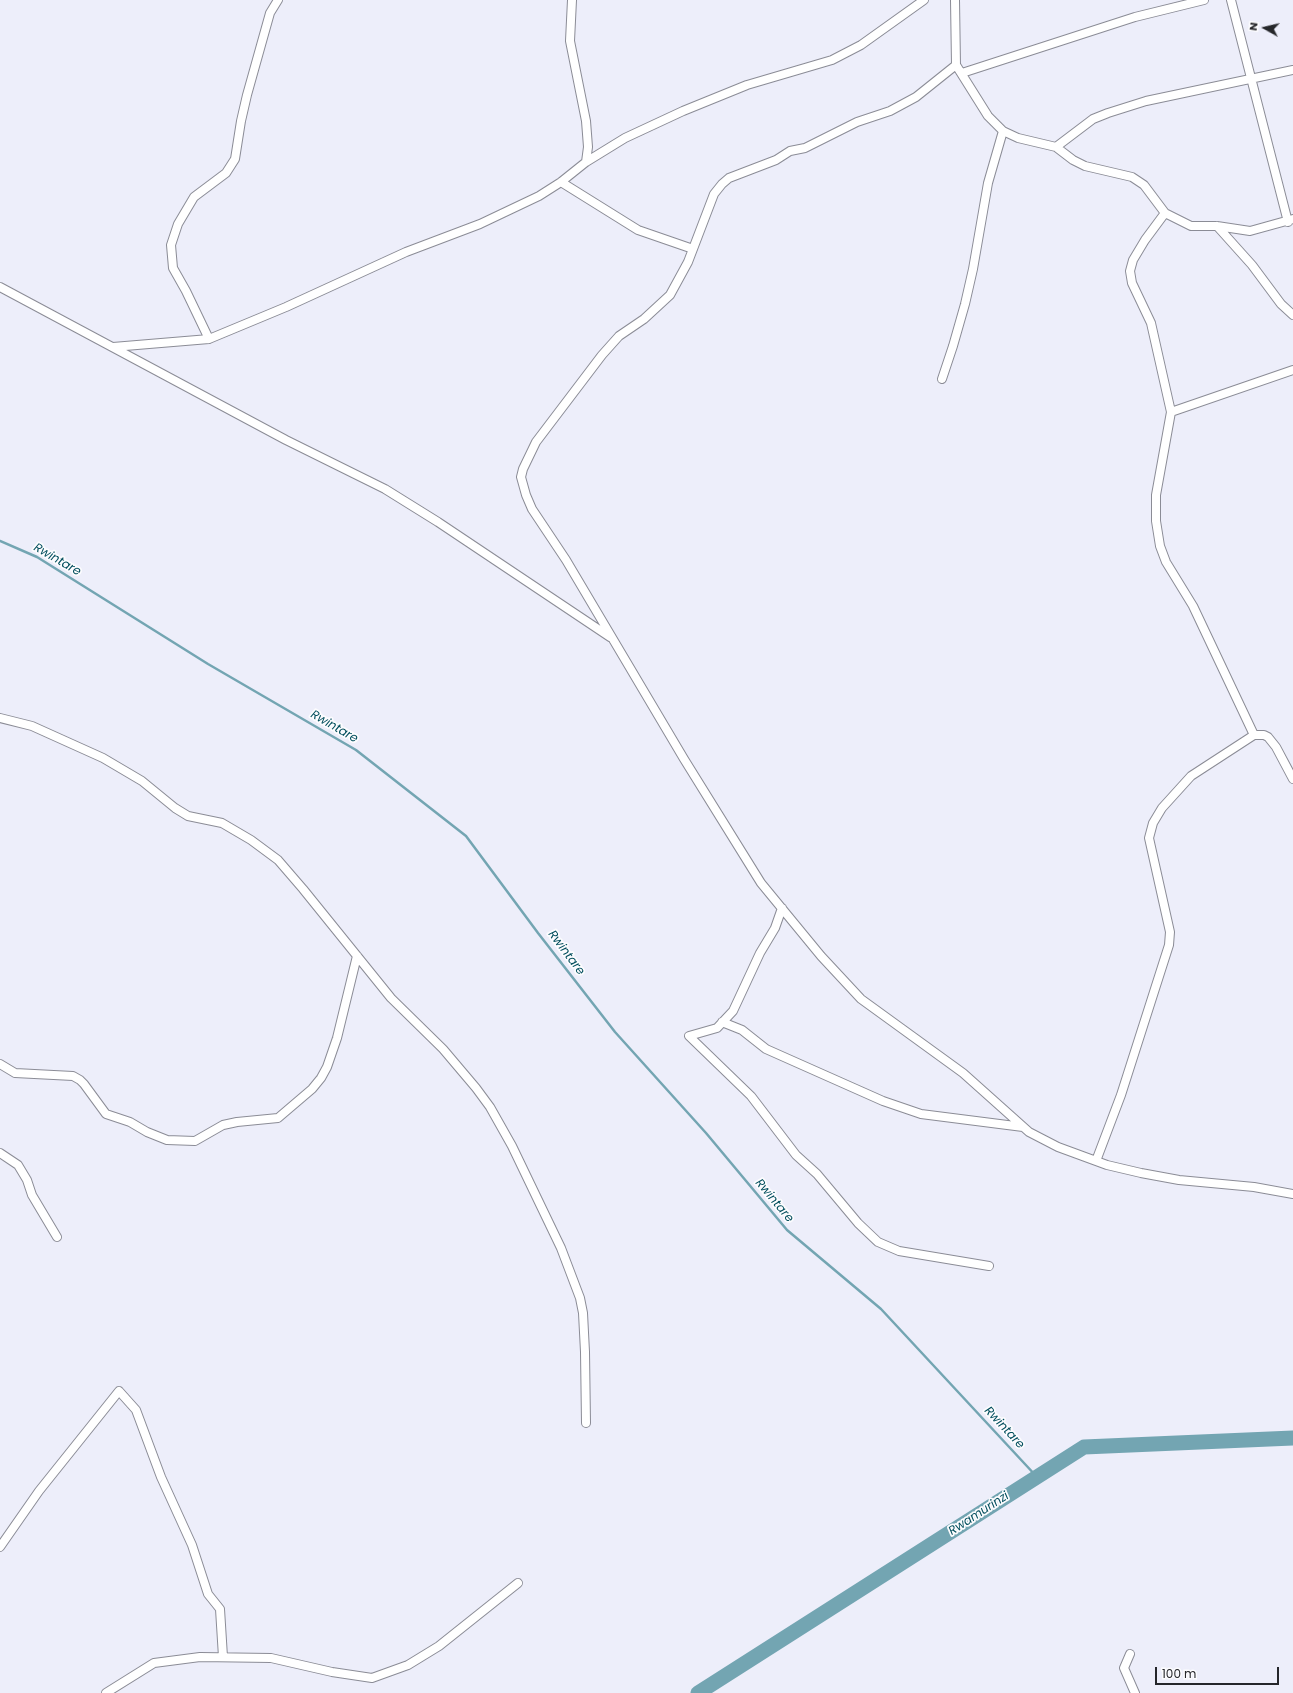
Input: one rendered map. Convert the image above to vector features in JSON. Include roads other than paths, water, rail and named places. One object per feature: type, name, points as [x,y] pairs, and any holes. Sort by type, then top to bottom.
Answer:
[{"type":"street","points":[[209,339],[174,268],[172,245],[178,224],[194,197],[211,182],[226,173],[236,159],[240,122],[247,95],[270,13],[278,0]]},
{"type":"street","points":[[572,0],[570,41],[586,121],[588,147],[586,162]]},
{"type":"street","points":[[114,347],[209,339],[286,307],[406,252],[480,224],[539,196],[561,182],[586,162],[625,138],[682,111],[747,85],[832,60],[861,45],[924,0]]},
{"type":"street","points":[[955,0],[956,66],[962,73],[988,116],[1003,131],[1018,138],[1056,147],[1073,160],[1085,166],[1132,176],[1144,185],[1165,213],[1191,226],[1218,226],[1250,231],[1291,221],[1231,0]]},
{"type":"street","points":[[962,73],[1135,17],[1204,0]]},
{"type":"street","points":[[956,66],[916,97],[890,111],[857,122],[805,148],[790,152],[776,160],[729,178],[722,184],[714,194],[688,262],[670,296],[644,319],[618,336],[536,442],[523,468],[521,477],[526,495],[532,509],[566,560],[684,759],[761,883],[821,956],[861,999],[963,1073],[1029,1132],[1058,1147],[1096,1161],[1134,1171],[1179,1180],[1254,1187],[1293,1194]]},
{"type":"street","points":[[1056,147],[1093,119],[1108,112],[1146,101],[1252,80],[1293,70]]},
{"type":"street","points":[[942,378],[965,304],[973,269],[988,183],[1003,131]]},
{"type":"street","points":[[561,182],[638,230],[693,249]]},
{"type":"street","points":[[1165,213],[1145,240],[1133,260],[1130,271],[1132,284],[1151,323],[1171,412],[1156,495],[1156,521],[1160,546],[1166,562],[1193,606],[1254,735]]},
{"type":"street","points":[[1218,226],[1252,265],[1281,304],[1293,315]]},
{"type":"street","points":[[0,288],[114,347],[286,440],[385,489],[438,522],[612,639]]},
{"type":"street","points":[[1171,412],[1293,370]]},
{"type":"street","points":[[0,718],[32,726],[103,758],[142,781],[175,808],[188,816],[222,823],[251,840],[278,860],[391,998],[443,1049],[476,1088],[490,1107],[512,1146],[561,1248],[580,1298],[583,1313],[585,1352],[586,1423]]},
{"type":"street","points":[[1096,1161],[1121,1096],[1170,945],[1170,932],[1149,838],[1153,823],[1162,808],[1191,776],[1254,735],[1264,734],[1268,737],[1276,747],[1293,779]]},
{"type":"street","points":[[782,908],[775,928],[760,953],[733,1011],[717,1028],[689,1036],[751,1096],[796,1155],[817,1174],[858,1223],[878,1242],[898,1251],[988,1266]]},
{"type":"street","points":[[0,1064],[15,1073],[73,1076],[84,1084],[106,1114],[130,1122],[147,1132],[167,1140],[195,1141],[223,1125],[237,1122],[278,1118],[312,1089],[321,1078],[327,1067],[337,1038],[357,956]]},
{"type":"street","points":[[722,1022],[742,1030],[766,1049],[883,1101],[921,1114],[1023,1127]]},
{"type":"street","points":[[0,1153],[18,1165],[27,1180],[32,1195],[57,1236]]},
{"type":"street","points":[[0,1547],[39,1491],[119,1391],[136,1410],[161,1477],[192,1545],[208,1594],[220,1609],[223,1657]]},
{"type":"street","points":[[106,1693],[154,1663],[200,1657],[271,1658],[332,1672],[372,1678],[408,1665],[439,1646],[518,1583]]},
{"type":"street","points":[[1130,1654],[1124,1668],[1135,1693]]},
{"type":"waterway","name":"Rwintare","points":[[0,541],[37,557],[208,664],[356,750],[466,836],[538,933],[615,1032],[706,1133],[787,1230],[881,1309],[1037,1477]]},
{"type":"waterway","name":"Rwamurinzi","points":[[698,1693],[1084,1447],[1293,1438]]}]
